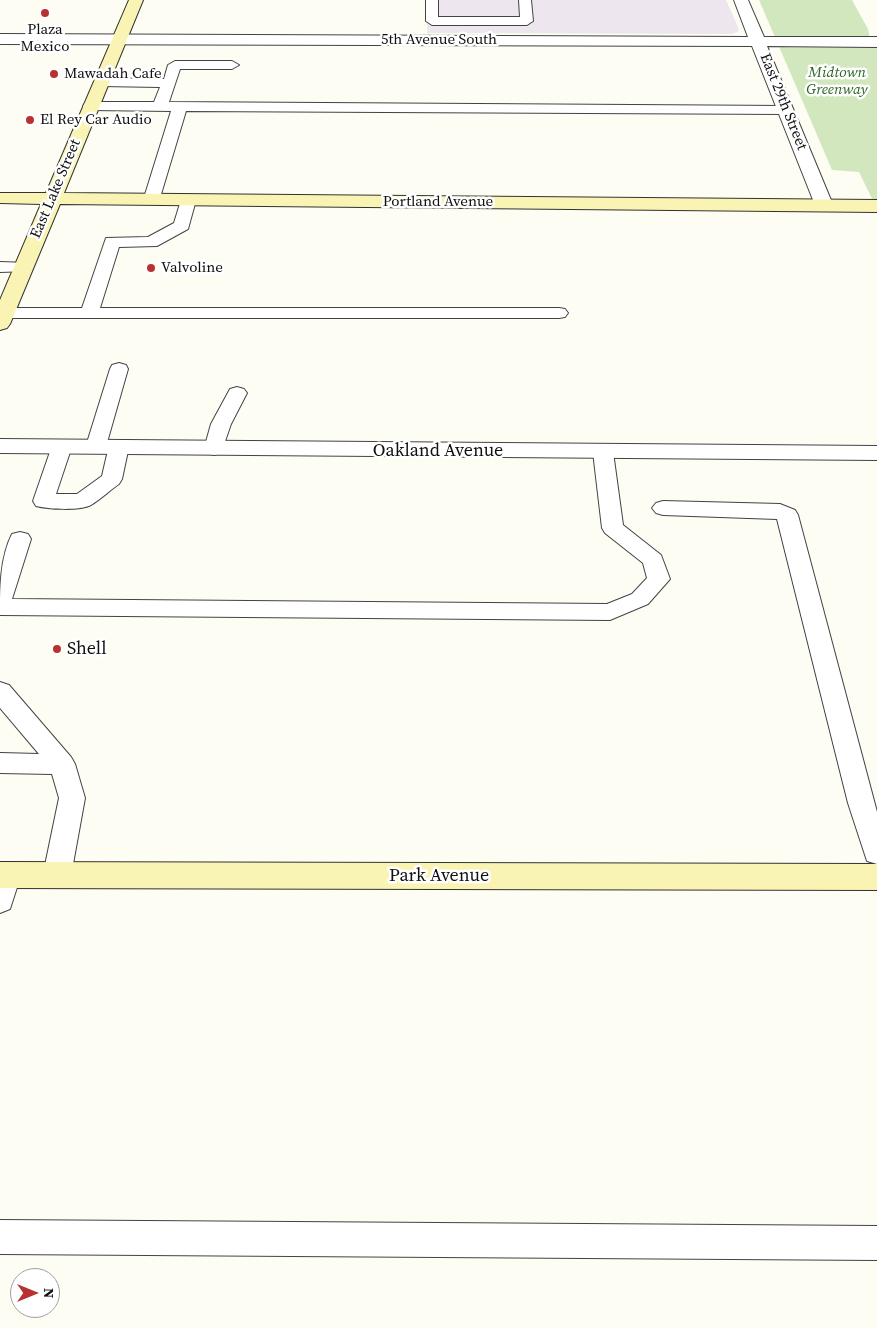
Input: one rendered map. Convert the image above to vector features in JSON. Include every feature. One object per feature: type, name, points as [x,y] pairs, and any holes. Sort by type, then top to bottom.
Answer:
[{"type":"street","name":"East Lake Street","points":[[4,312],[136,0]]},
{"type":"street","name":"East 29th Street","points":[[741,0],[824,205]]},
{"type":"street","name":"5th Avenue South","points":[[0,39],[877,42]]},
{"type":"street","name":"Portland Avenue","points":[[0,198],[151,201],[874,206]]},
{"type":"street","name":"Oakland Avenue","points":[[0,446],[877,453]]},
{"type":"street","name":"Park Avenue","points":[[2,883],[57,874],[877,877]]},
{"type":"lane","points":[[432,0],[432,21],[527,21],[525,0]]},
{"type":"lane","points":[[160,106],[175,65],[232,65]]},
{"type":"lane","points":[[101,82],[169,83]]},
{"type":"lane","points":[[90,106],[786,110]]},
{"type":"lane","points":[[151,201],[180,106]]},
{"type":"lane","points":[[91,305],[112,242],[151,242],[182,226],[188,200]]},
{"type":"lane","points":[[0,267],[23,267]]},
{"type":"lane","points":[[4,312],[91,305],[559,313]]},
{"type":"lane","points":[[96,446],[119,369]]},
{"type":"lane","points":[[214,449],[221,424],[238,393]]},
{"type":"lane","points":[[62,446],[43,501],[82,501],[112,479],[120,446]]},
{"type":"lane","points":[[0,607],[610,612],[640,599],[659,579],[653,560],[613,528],[603,452]]},
{"type":"lane","points":[[663,508],[780,511],[787,515],[861,804],[877,853]]},
{"type":"lane","points":[[0,602],[20,540]]},
{"type":"lane","points":[[0,691],[62,764],[72,798],[57,874]]},
{"type":"lane","points":[[0,763],[62,764]]},
{"type":"lane","points":[[0,1237],[877,1243]]},
{"type":"shaded area","points":[[428,0],[726,0],[739,29],[738,32],[732,34],[427,33]]},
{"type":"green space","name":"Midtown Greenway","points":[[759,0],[852,0],[868,29],[871,42],[877,42],[877,209],[859,172],[832,170]]},
{"type":"place","name":"Plaza Mexico","points":[[45,13]]},
{"type":"place","name":"Mawadah Cafe","points":[[54,74]]},
{"type":"place","name":"El Rey Car Audio","points":[[30,120]]},
{"type":"place","name":"Valvoline","points":[[151,268]]},
{"type":"place","name":"Shell","points":[[57,649]]}]
